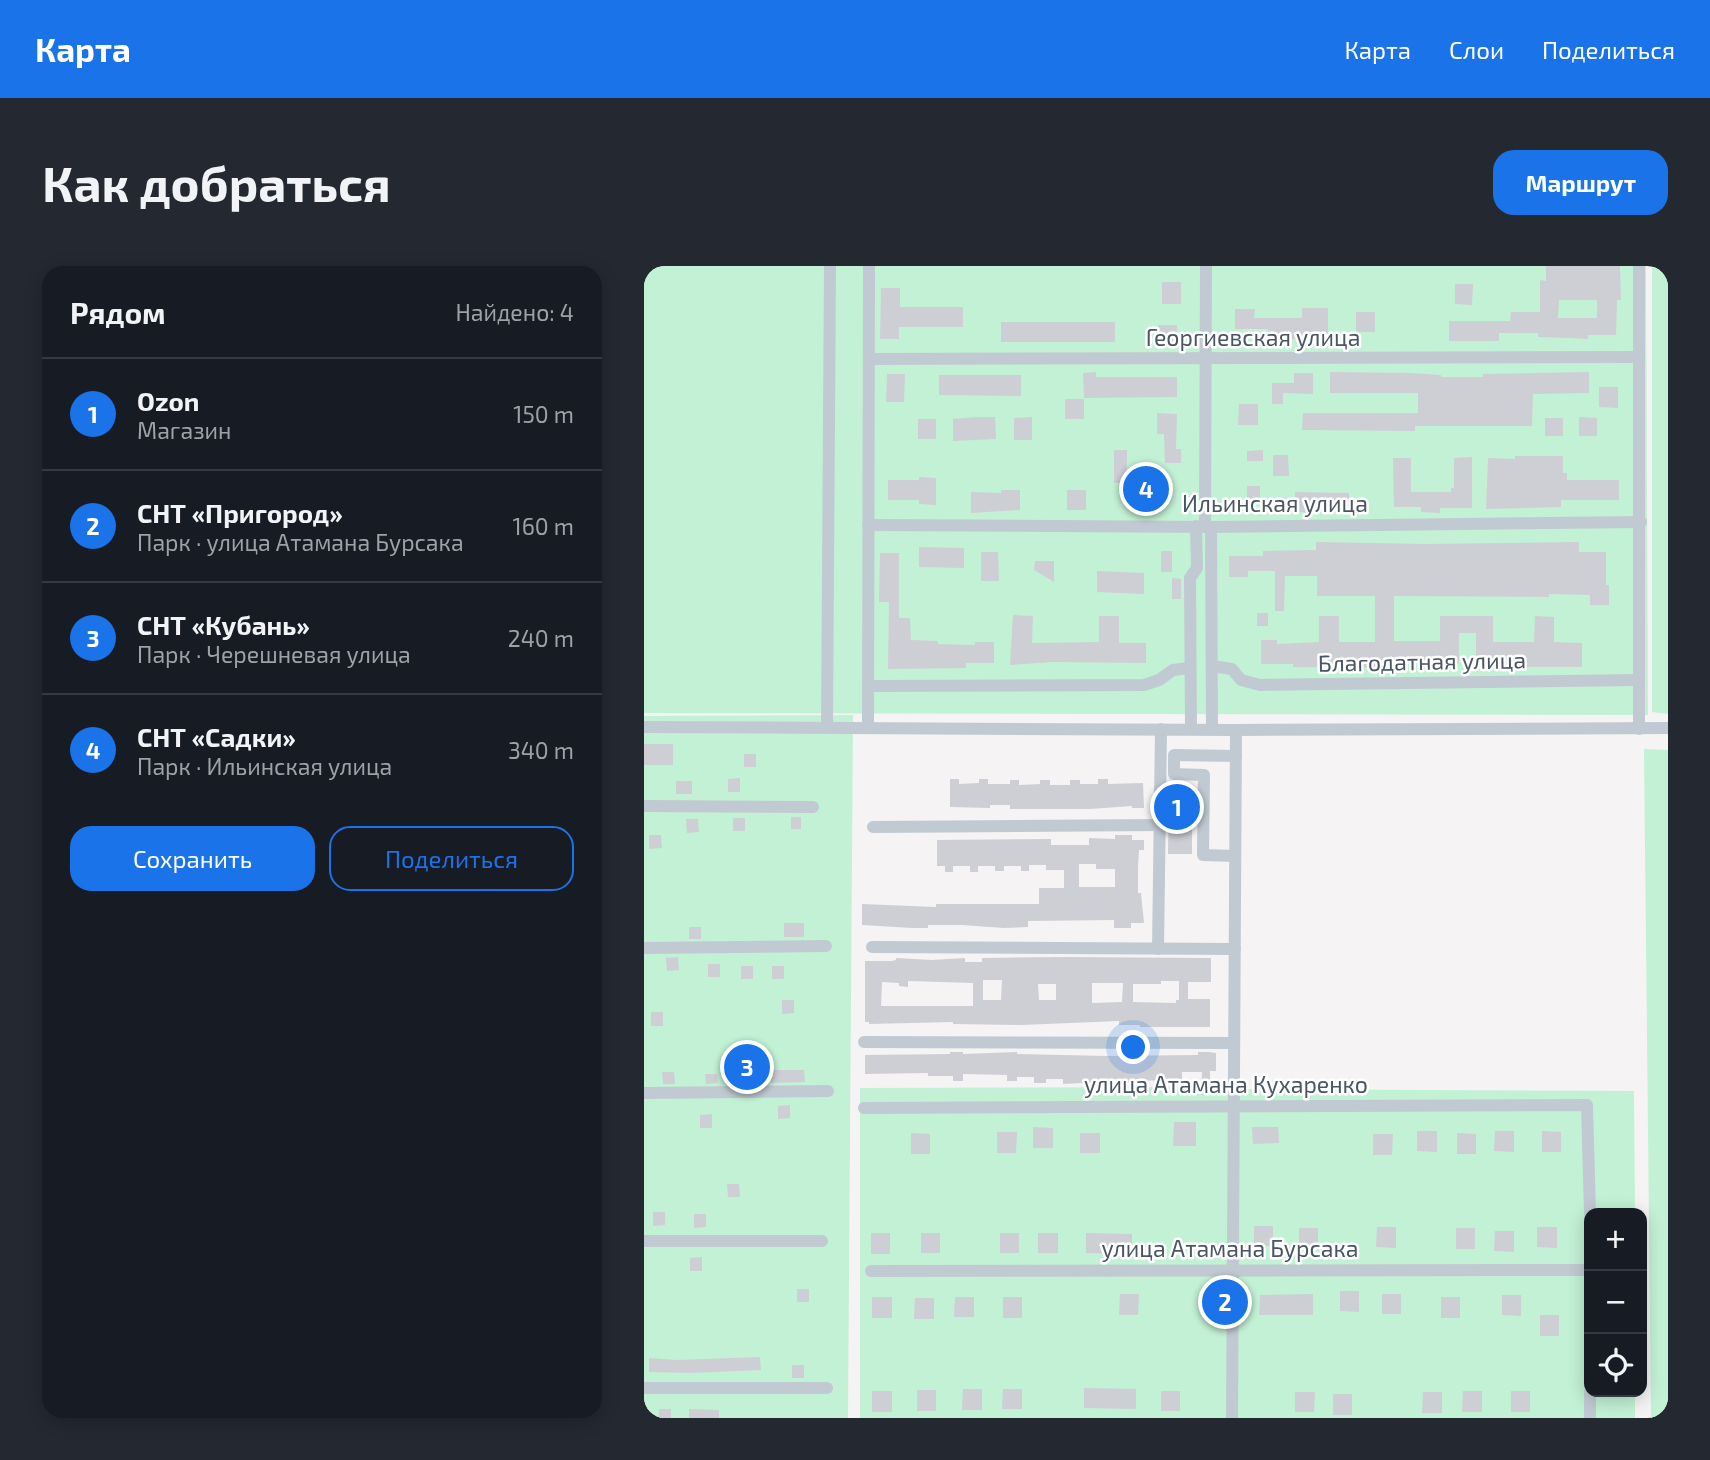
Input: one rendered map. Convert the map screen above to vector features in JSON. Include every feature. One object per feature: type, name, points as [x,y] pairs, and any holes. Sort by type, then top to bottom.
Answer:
[{"type":"street","points":[[827,727],[830,266]]},
{"type":"street","points":[[868,727],[869,266]]},
{"type":"street","points":[[1206,266],[1204,526],[1212,666],[1212,729]]},
{"type":"street","points":[[1639,266],[1639,729]]},
{"type":"street","name":"Георгиевская улица","points":[[869,359],[1637,357]]},
{"type":"street","name":"Ильинская улица","points":[[868,525],[1204,526],[1641,522]]},
{"type":"street","points":[[1191,729],[1190,578],[1197,568],[1204,526]]},
{"type":"street","name":"Благодатная улица","points":[[1212,666],[1232,669],[1241,680],[1260,685],[1638,680]]},
{"type":"street","points":[[868,686],[1144,685],[1159,680],[1172,670],[1191,668]]},
{"type":"street","points":[[644,727],[1665,729]]},
{"type":"street","points":[[1168,729],[1174,755],[1174,774],[1204,775],[1203,855],[1235,856]]},
{"type":"street","points":[[1158,949],[1159,825],[1168,729]]},
{"type":"street","points":[[1232,1418],[1236,730]]},
{"type":"street","points":[[1174,755],[1236,756]]},
{"type":"street","points":[[644,806],[813,807]]},
{"type":"street","points":[[873,827],[1159,825]]},
{"type":"street","points":[[644,948],[826,946]]},
{"type":"street","points":[[872,947],[1235,949]]},
{"type":"street","points":[[864,1042],[1234,1043]]},
{"type":"street","points":[[644,1093],[828,1091]]},
{"type":"street","name":"улица Атамана Кухаренко","points":[[864,1108],[1587,1105],[1590,1208]]},
{"type":"street","points":[[644,1241],[822,1241]]},
{"type":"street","name":"улица Атамана Бурсака","points":[[871,1271],[1584,1270]]},
{"type":"street","points":[[644,1388],[827,1388]]},
{"type":"street","points":[[1590,1418],[1591,1397]]},
{"type":"green space","points":[[644,266],[1646,266],[1648,715],[644,713]]},
{"type":"green space","points":[[1652,266],[1668,266],[1668,714],[1652,712]]},
{"type":"green space","points":[[853,715],[848,1418],[644,1418],[644,716]]},
{"type":"green space","points":[[1644,749],[1668,750],[1668,1418],[1651,1418]]},
{"type":"green space","points":[[1227,1087],[1634,1091],[1635,1208],[1584,1208],[1584,1397],[1635,1397],[1635,1418],[860,1418],[860,1088]]},
{"type":"building","points":[[1546,266],[1620,266],[1621,300],[1617,300],[1616,335],[1588,335],[1588,339],[1538,337],[1538,333],[1499,333],[1499,341],[1449,341],[1449,321],[1510,321],[1511,312],[1540,312],[1540,280],[1546,281]],"holes":[[[1559,300],[1597,300],[1597,318],[1558,318]]]},
{"type":"building","points":[[1162,282],[1181,282],[1181,304],[1162,304]]},
{"type":"building","points":[[1455,284],[1473,284],[1472,305],[1455,304]]},
{"type":"building","points":[[881,288],[900,288],[900,307],[963,307],[963,327],[899,327],[899,339],[880,339]]},
{"type":"building","points":[[1302,308],[1328,308],[1328,341],[1268,338],[1268,329],[1235,329],[1235,309],[1255,309],[1254,318],[1302,318]]},
{"type":"building","points":[[1356,312],[1375,312],[1375,332],[1356,332]]},
{"type":"building","points":[[1001,322],[1115,322],[1115,342],[1001,342]]},
{"type":"building","points":[[1158,325],[1177,325],[1177,346],[1158,346]]},
{"type":"building","points":[[1096,372],[1096,377],[1177,377],[1177,397],[1084,398],[1083,373]]},
{"type":"building","points":[[1330,372],[1483,377],[1483,374],[1589,372],[1589,393],[1533,394],[1532,426],[1415,426],[1415,431],[1302,430],[1303,413],[1418,413],[1418,393],[1330,393]]},
{"type":"building","points":[[1294,373],[1313,373],[1313,394],[1283,393],[1283,404],[1272,404],[1272,383],[1294,383]]},
{"type":"building","points":[[887,374],[905,374],[904,402],[886,402]]},
{"type":"building","points":[[939,375],[1021,375],[1021,396],[939,395]]},
{"type":"building","points":[[1599,387],[1618,387],[1618,408],[1599,407]]},
{"type":"building","points":[[1065,399],[1084,399],[1084,419],[1065,419]]},
{"type":"building","points":[[1239,404],[1258,404],[1258,425],[1238,425]]},
{"type":"building","points":[[1157,413],[1177,414],[1176,449],[1181,449],[1181,463],[1165,463],[1164,434],[1157,434]]},
{"type":"building","points":[[995,417],[996,439],[953,441],[953,419]]},
{"type":"building","points":[[1032,417],[1032,440],[1014,440],[1014,418]]},
{"type":"building","points":[[1579,417],[1597,418],[1597,436],[1579,436]]},
{"type":"building","points":[[1545,418],[1563,418],[1563,436],[1545,436]]},
{"type":"building","points":[[918,419],[936,419],[936,439],[918,439]]},
{"type":"building","points":[[1114,450],[1127,450],[1127,483],[1114,483]]},
{"type":"building","points":[[1263,450],[1263,461],[1247,461],[1247,451]]},
{"type":"building","points":[[1273,455],[1288,455],[1289,476],[1273,476]]},
{"type":"building","points":[[1515,456],[1563,456],[1563,473],[1567,473],[1567,480],[1619,480],[1619,500],[1561,500],[1561,507],[1486,509],[1488,458],[1515,459]]},
{"type":"building","points":[[1472,457],[1472,508],[1440,508],[1440,513],[1421,512],[1421,507],[1394,507],[1393,458],[1411,458],[1411,492],[1451,492],[1451,488],[1454,488],[1454,458]]},
{"type":"building","points":[[919,477],[936,478],[936,505],[919,504],[919,500],[888,500],[888,480],[919,480]]},
{"type":"building","points":[[1133,482],[1157,482],[1157,503],[1133,503]]},
{"type":"building","points":[[1247,486],[1260,486],[1260,504],[1247,504]]},
{"type":"building","points":[[1001,490],[1020,490],[1020,510],[971,513],[971,492],[1001,493]]},
{"type":"building","points":[[1067,490],[1086,490],[1086,510],[1067,510]]},
{"type":"building","points":[[1295,492],[1349,493],[1349,513],[1295,512]]},
{"type":"building","points":[[1316,542],[1579,542],[1579,552],[1606,552],[1609,605],[1590,605],[1590,595],[1394,596],[1394,641],[1440,641],[1440,616],[1493,616],[1493,642],[1534,642],[1535,616],[1554,617],[1554,642],[1582,643],[1582,667],[1476,667],[1476,633],[1459,633],[1459,664],[1399,662],[1399,668],[1261,664],[1261,640],[1277,640],[1277,644],[1319,642],[1319,616],[1339,616],[1339,642],[1375,642],[1375,596],[1317,596],[1317,576],[1285,576],[1284,611],[1275,611],[1275,571],[1248,571],[1248,577],[1229,577],[1229,556],[1263,556],[1263,551],[1316,550]]},
{"type":"building","points":[[919,547],[964,548],[964,568],[919,567]]},
{"type":"building","points":[[1161,551],[1172,551],[1172,572],[1161,572]]},
{"type":"building","points":[[981,552],[998,552],[999,581],[981,581]]},
{"type":"building","points":[[880,553],[899,553],[899,618],[910,618],[911,640],[975,645],[975,642],[994,642],[994,663],[966,663],[966,668],[888,669],[889,602],[879,602]]},
{"type":"building","points":[[1035,561],[1054,561],[1054,582],[1034,570]]},
{"type":"building","points":[[1097,571],[1144,573],[1144,594],[1097,592]]},
{"type":"building","points":[[1172,578],[1181,579],[1181,599],[1172,599]]},
{"type":"building","points":[[1257,613],[1268,613],[1268,626],[1257,626]]},
{"type":"building","points":[[1013,615],[1033,616],[1032,643],[1099,642],[1099,616],[1119,616],[1119,643],[1146,643],[1146,663],[1053,662],[1010,665]]},
{"type":"building","points":[[644,744],[673,744],[673,765],[644,765]]},
{"type":"building","points":[[744,754],[756,754],[756,767],[744,767]]},
{"type":"building","points":[[740,778],[740,792],[728,792],[728,779]]},
{"type":"building","points":[[950,779],[959,779],[959,784],[979,783],[979,779],[988,779],[988,784],[1010,784],[1010,780],[1019,780],[1019,785],[1040,784],[1040,780],[1050,780],[1050,785],[1070,785],[1070,780],[1080,780],[1080,784],[1098,784],[1098,779],[1108,779],[1108,784],[1143,783],[1144,808],[1010,809],[1010,805],[990,805],[990,808],[950,807]]},
{"type":"building","points":[[676,781],[692,781],[692,794],[676,794]]},
{"type":"building","points":[[1169,788],[1192,788],[1192,854],[1168,854]]},
{"type":"building","points":[[791,817],[801,817],[801,829],[791,829]]},
{"type":"building","points":[[733,818],[745,818],[745,831],[733,831]]},
{"type":"building","points":[[686,819],[698,819],[699,832],[687,833]]},
{"type":"building","points":[[649,835],[661,835],[662,848],[649,849]]},
{"type":"building","points":[[1115,835],[1132,835],[1132,840],[1144,840],[1144,850],[1139,850],[1138,893],[1141,893],[1144,923],[1131,923],[1131,928],[1114,928],[1114,920],[1028,921],[1028,927],[1004,928],[962,925],[912,928],[862,925],[862,904],[936,907],[936,904],[1039,904],[1039,888],[1064,888],[1064,870],[1046,870],[1046,865],[1029,865],[1029,871],[1021,871],[1021,866],[1004,866],[1004,871],[995,871],[995,866],[978,866],[978,872],[970,872],[970,866],[953,866],[953,872],[945,872],[945,866],[937,866],[937,840],[1051,839],[1051,845],[1089,845],[1089,838],[1115,839]],"holes":[[[1079,864],[1096,864],[1096,869],[1115,869],[1115,887],[1079,887]]]},
{"type":"building","points":[[784,923],[804,923],[804,937],[784,937]]},
{"type":"building","points":[[689,927],[701,927],[701,939],[689,939]]},
{"type":"building","points":[[678,957],[679,970],[667,971],[666,958]]},
{"type":"building","points":[[965,958],[965,962],[982,962],[982,958],[1211,958],[1211,982],[1188,982],[1188,999],[1210,999],[1210,1027],[1140,1027],[1119,1025],[1119,1021],[1021,1025],[865,1022],[865,961]],"holes":[[[983,980],[1002,980],[1001,1000],[983,1000]],[[908,981],[973,983],[973,1006],[881,1006],[882,982],[899,983],[899,986],[908,987]],[[1161,981],[1179,981],[1179,1000],[1176,1000],[1176,1003],[1133,1002],[1133,984],[1161,984]],[[1092,983],[1123,983],[1122,1002],[1092,1003]],[[1038,984],[1056,984],[1056,1000],[1039,1000]]]},
{"type":"building","points":[[708,964],[720,964],[720,977],[708,977]]},
{"type":"building","points":[[741,966],[753,966],[753,979],[741,979]]},
{"type":"building","points":[[772,966],[784,966],[784,979],[772,979]]},
{"type":"building","points":[[782,1000],[794,1000],[794,1013],[782,1014]]},
{"type":"building","points":[[651,1012],[663,1012],[663,1026],[651,1026]]},
{"type":"building","points":[[950,1052],[1108,1056],[1198,1055],[1198,1052],[1209,1052],[1216,1053],[1216,1071],[1210,1071],[1210,1095],[1201,1095],[1202,1072],[1182,1072],[1182,1084],[1173,1084],[1173,1079],[1118,1083],[1118,1079],[1100,1079],[1100,1082],[1063,1084],[1063,1079],[1046,1079],[1046,1083],[1034,1083],[1034,1077],[1017,1077],[1017,1081],[1007,1081],[1007,1075],[963,1074],[963,1081],[953,1081],[953,1076],[928,1076],[928,1073],[865,1074],[865,1055]]},
{"type":"building","points":[[742,1070],[755,1070],[755,1083],[743,1083]]},
{"type":"building","points":[[771,1070],[804,1070],[805,1082],[771,1083]]},
{"type":"building","points":[[662,1072],[674,1072],[675,1084],[663,1084]]},
{"type":"building","points":[[705,1074],[717,1074],[718,1083],[706,1084]]},
{"type":"building","points":[[790,1105],[790,1118],[778,1119],[778,1106]]},
{"type":"building","points":[[712,1114],[712,1128],[700,1128],[700,1115]]},
{"type":"building","points":[[1174,1122],[1196,1122],[1196,1146],[1173,1146]]},
{"type":"building","points":[[1033,1127],[1053,1128],[1053,1148],[1033,1148]]},
{"type":"building","points":[[1252,1127],[1278,1127],[1279,1143],[1253,1144]]},
{"type":"building","points":[[1417,1131],[1437,1131],[1437,1152],[1417,1151]]},
{"type":"building","points":[[1495,1131],[1514,1131],[1514,1152],[1494,1151]]},
{"type":"building","points":[[1542,1131],[1561,1132],[1561,1152],[1542,1152]]},
{"type":"building","points":[[997,1132],[1017,1132],[1016,1153],[997,1153]]},
{"type":"building","points":[[911,1133],[930,1134],[930,1154],[911,1154]]},
{"type":"building","points":[[1080,1133],[1100,1133],[1100,1153],[1080,1153]]},
{"type":"building","points":[[1457,1133],[1476,1134],[1476,1154],[1457,1154]]},
{"type":"building","points":[[1373,1134],[1393,1134],[1392,1155],[1373,1155]]},
{"type":"building","points":[[727,1184],[739,1184],[740,1197],[728,1197]]},
{"type":"building","points":[[653,1212],[665,1212],[665,1225],[653,1226]]},
{"type":"building","points":[[694,1214],[706,1214],[706,1227],[694,1228]]},
{"type":"building","points":[[1254,1226],[1273,1226],[1273,1246],[1254,1246]]},
{"type":"building","points":[[1377,1227],[1396,1227],[1396,1248],[1376,1247]]},
{"type":"building","points":[[1537,1227],[1557,1227],[1557,1248],[1537,1247]]},
{"type":"building","points":[[1299,1228],[1318,1228],[1318,1248],[1299,1248]]},
{"type":"building","points":[[1456,1228],[1475,1228],[1475,1249],[1456,1249]]},
{"type":"building","points":[[1495,1231],[1514,1231],[1514,1252],[1494,1251]]},
{"type":"building","points":[[871,1233],[890,1233],[890,1254],[871,1254]]},
{"type":"building","points":[[921,1233],[940,1233],[940,1253],[921,1253]]},
{"type":"building","points":[[1000,1233],[1019,1233],[1019,1253],[1000,1253]]},
{"type":"building","points":[[1038,1233],[1058,1233],[1058,1253],[1038,1253]]},
{"type":"building","points":[[1086,1233],[1132,1234],[1132,1254],[1086,1253]]},
{"type":"building","points":[[702,1257],[702,1271],[690,1271],[690,1258]]},
{"type":"building","points":[[797,1289],[809,1289],[809,1302],[797,1302]]},
{"type":"building","points":[[1340,1291],[1359,1291],[1359,1312],[1340,1311]]},
{"type":"building","points":[[1120,1294],[1139,1294],[1138,1315],[1119,1315]]},
{"type":"building","points":[[1313,1294],[1313,1315],[1259,1315],[1260,1295]]},
{"type":"building","points":[[1382,1294],[1401,1294],[1401,1314],[1382,1314]]},
{"type":"building","points":[[1502,1295],[1521,1295],[1521,1316],[1502,1315]]},
{"type":"building","points":[[872,1297],[892,1297],[892,1318],[872,1318]]},
{"type":"building","points":[[955,1297],[974,1297],[974,1317],[954,1317]]},
{"type":"building","points":[[1003,1297],[1022,1297],[1022,1318],[1003,1318]]},
{"type":"building","points":[[1441,1297],[1460,1297],[1460,1318],[1441,1318]]},
{"type":"building","points":[[915,1298],[934,1298],[934,1319],[914,1319]]},
{"type":"building","points":[[1540,1315],[1559,1315],[1559,1336],[1540,1336]]},
{"type":"building","points":[[760,1357],[761,1370],[649,1372],[649,1358],[677,1360]]},
{"type":"building","points":[[792,1365],[804,1365],[804,1378],[792,1378]]},
{"type":"building","points":[[1084,1388],[1136,1389],[1136,1409],[1084,1408]]},
{"type":"building","points":[[963,1389],[982,1389],[982,1410],[962,1410]]},
{"type":"building","points":[[1003,1389],[1022,1389],[1022,1409],[1002,1409]]},
{"type":"building","points":[[917,1390],[936,1390],[936,1411],[917,1411]]},
{"type":"building","points":[[872,1391],[892,1391],[892,1412],[872,1412]]},
{"type":"building","points":[[1161,1391],[1180,1391],[1180,1411],[1161,1411]]},
{"type":"building","points":[[1463,1391],[1482,1391],[1482,1412],[1462,1412]]},
{"type":"building","points":[[1511,1391],[1530,1391],[1530,1412],[1511,1412]]},
{"type":"building","points":[[1295,1392],[1315,1392],[1314,1412],[1295,1412]]},
{"type":"building","points":[[1423,1392],[1442,1392],[1442,1413],[1422,1413]]},
{"type":"building","points":[[1333,1394],[1352,1394],[1352,1415],[1333,1415]]},
{"type":"building","points":[[659,1409],[671,1409],[671,1418],[659,1418]]},
{"type":"building","points":[[689,1409],[719,1410],[719,1418],[689,1418]]},
{"type":"place","name":"СНТ «Садки»","points":[[1146,489]]},
{"type":"place","name":"Ozon","points":[[1177,807]]},
{"type":"place","name":"СНТ «Кубань»","points":[[747,1067]]},
{"type":"place","name":"СНТ «Пригород»","points":[[1225,1302]]}]
